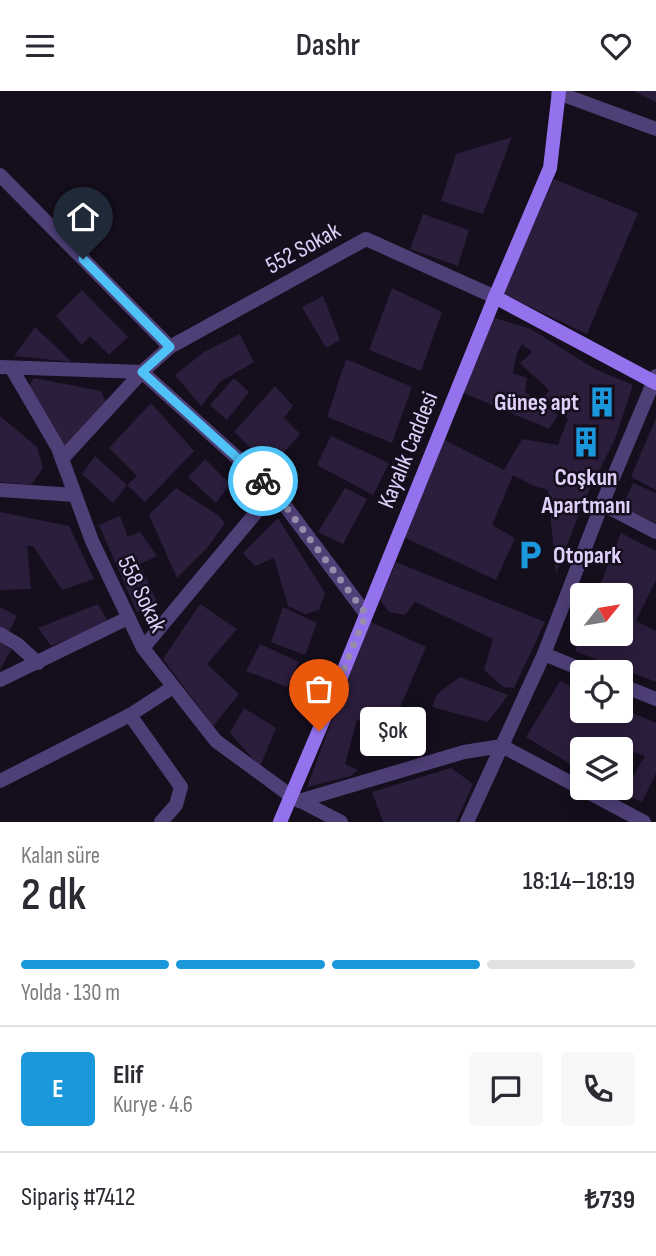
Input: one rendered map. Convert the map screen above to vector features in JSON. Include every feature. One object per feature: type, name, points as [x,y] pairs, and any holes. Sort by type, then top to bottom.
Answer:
[{"type":"street","points":[[559,92],[656,129]]},
{"type":"street","name":"Kayalık Caddesi","points":[[279,822],[295,798],[366,614],[495,297],[551,168],[559,92]]},
{"type":"street","points":[[0,175],[170,347]]},
{"type":"street","name":"552 Sokak","points":[[62,459],[142,372],[170,347],[366,239],[495,297]]},
{"type":"street","points":[[467,822],[544,654],[602,504],[655,380],[495,297]]},
{"type":"street","points":[[6,368],[142,372],[274,491],[366,614]]},
{"type":"street","name":"558 Sokak","points":[[6,368],[58,447],[92,541],[143,648],[216,741],[295,798],[341,822]]},
{"type":"street","points":[[0,490],[75,495]]},
{"type":"street","points":[[143,648],[274,491]]},
{"type":"street","points":[[602,504],[656,532]]},
{"type":"street","points":[[0,680],[128,618]]},
{"type":"street","points":[[0,634],[17,644],[38,663]]},
{"type":"street","points":[[544,654],[570,665]]},
{"type":"street","points":[[0,781],[130,715],[173,687]]},
{"type":"street","points":[[633,690],[656,699]]},
{"type":"street","points":[[130,715],[181,787],[176,805],[161,822]]},
{"type":"street","points":[[295,798],[464,752],[502,747],[644,822]]},
{"type":"building","points":[[634,91],[656,91],[656,102]]},
{"type":"building","points":[[512,137],[483,214],[441,201],[456,154]]},
{"type":"building","points":[[554,179],[638,213],[587,334],[503,294]]},
{"type":"building","points":[[423,214],[469,230],[458,266],[410,249]]},
{"type":"building","points":[[392,288],[442,312],[421,371],[369,350]]},
{"type":"building","points":[[82,290],[128,337],[109,355],[90,336],[82,345],[56,316]]},
{"type":"building","points":[[323,296],[340,340],[326,348],[302,307]]},
{"type":"building","points":[[492,317],[531,329],[595,369],[633,385],[615,439],[584,501],[556,573],[548,490],[513,475],[492,525],[515,538],[496,580],[401,536],[443,439],[504,470],[522,439],[558,445],[568,419],[542,400],[549,390],[520,363],[532,352],[522,344],[517,353],[513,373],[527,378],[525,392],[558,415],[549,429],[461,392]]},
{"type":"building","points":[[35,327],[72,362],[14,356]]},
{"type":"building","points":[[240,334],[254,362],[220,382],[201,406],[175,375],[204,352]]},
{"type":"building","points":[[346,359],[412,387],[392,443],[327,417]]},
{"type":"building","points":[[34,378],[101,391],[106,402],[64,451],[28,387]]},
{"type":"building","points":[[234,378],[249,392],[227,420],[210,405]]},
{"type":"building","points":[[275,386],[293,406],[284,418],[300,434],[271,467],[234,432]]},
{"type":"building","points":[[151,403],[194,451],[145,502],[127,485],[137,476],[109,448]]},
{"type":"building","points":[[0,416],[37,447],[43,468],[31,485],[0,482]]},
{"type":"building","points":[[656,418],[656,490],[631,477]]},
{"type":"building","points":[[331,436],[389,463],[373,495],[317,465]]},
{"type":"building","points":[[95,456],[127,485],[113,503],[82,474]]},
{"type":"building","points":[[205,459],[230,484],[216,503],[188,477]]},
{"type":"building","points":[[633,483],[656,493],[656,523],[622,507]]},
{"type":"building","points":[[176,488],[218,515],[225,523],[207,548],[177,578],[149,515]]},
{"type":"building","points":[[345,488],[367,499],[343,544],[318,532]]},
{"type":"building","points":[[0,512],[69,526],[94,579],[62,590],[33,546],[27,546],[31,589],[0,590]]},
{"type":"building","points":[[120,516],[128,537],[140,532],[157,556],[140,564],[156,600],[143,611],[137,612],[99,525]]},
{"type":"building","points":[[278,518],[325,593],[319,610],[305,614],[288,606],[274,558],[255,566],[243,553]]},
{"type":"building","points":[[621,533],[656,551],[656,580],[636,621],[656,631],[656,682],[633,673],[633,660],[599,660],[575,651],[577,646],[634,646],[634,583],[601,583]]},
{"type":"building","points":[[396,562],[545,622],[514,688],[503,687],[484,670],[493,639],[415,602],[405,615],[389,612],[380,600]]},
{"type":"building","points":[[98,604],[108,622],[51,646],[38,628]]},
{"type":"building","points":[[200,604],[237,629],[207,664],[239,694],[213,726],[163,659]]},
{"type":"building","points":[[0,607],[17,616],[9,632],[0,627]]},
{"type":"building","points":[[283,607],[317,623],[305,655],[271,642]]},
{"type":"building","points":[[369,621],[426,647],[389,733],[357,720],[345,764],[358,770],[351,776],[307,787]]},
{"type":"building","points":[[0,641],[11,650],[0,670]]},
{"type":"building","points":[[260,644],[299,662],[287,687],[246,671]]},
{"type":"building","points":[[460,677],[508,695],[488,722],[432,707],[437,694]]},
{"type":"building","points":[[560,681],[570,686],[570,723],[633,723],[633,713],[656,723],[656,773],[642,802],[633,798],[633,776],[645,756],[633,752],[633,737],[570,737],[570,764],[526,737]]},
{"type":"building","points":[[244,708],[276,728],[260,767],[230,733]]},
{"type":"building","points":[[451,768],[473,784],[456,822],[383,822],[372,792]]},
{"type":"way so far","points":[[263,481],[274,491],[366,614],[319,731]]},
{"type":"place","name":"Güneş apt","points":[[602,402]]},
{"type":"place","name":"Coşkun Apartmanı","points":[[586,442]]},
{"type":"place","name":"Otopark","points":[[530,555]]},
{"type":"place","name":"Şok","points":[[319,731]]},
{"type":"route","points":[[83,259],[170,347],[142,372],[263,481]]}]
